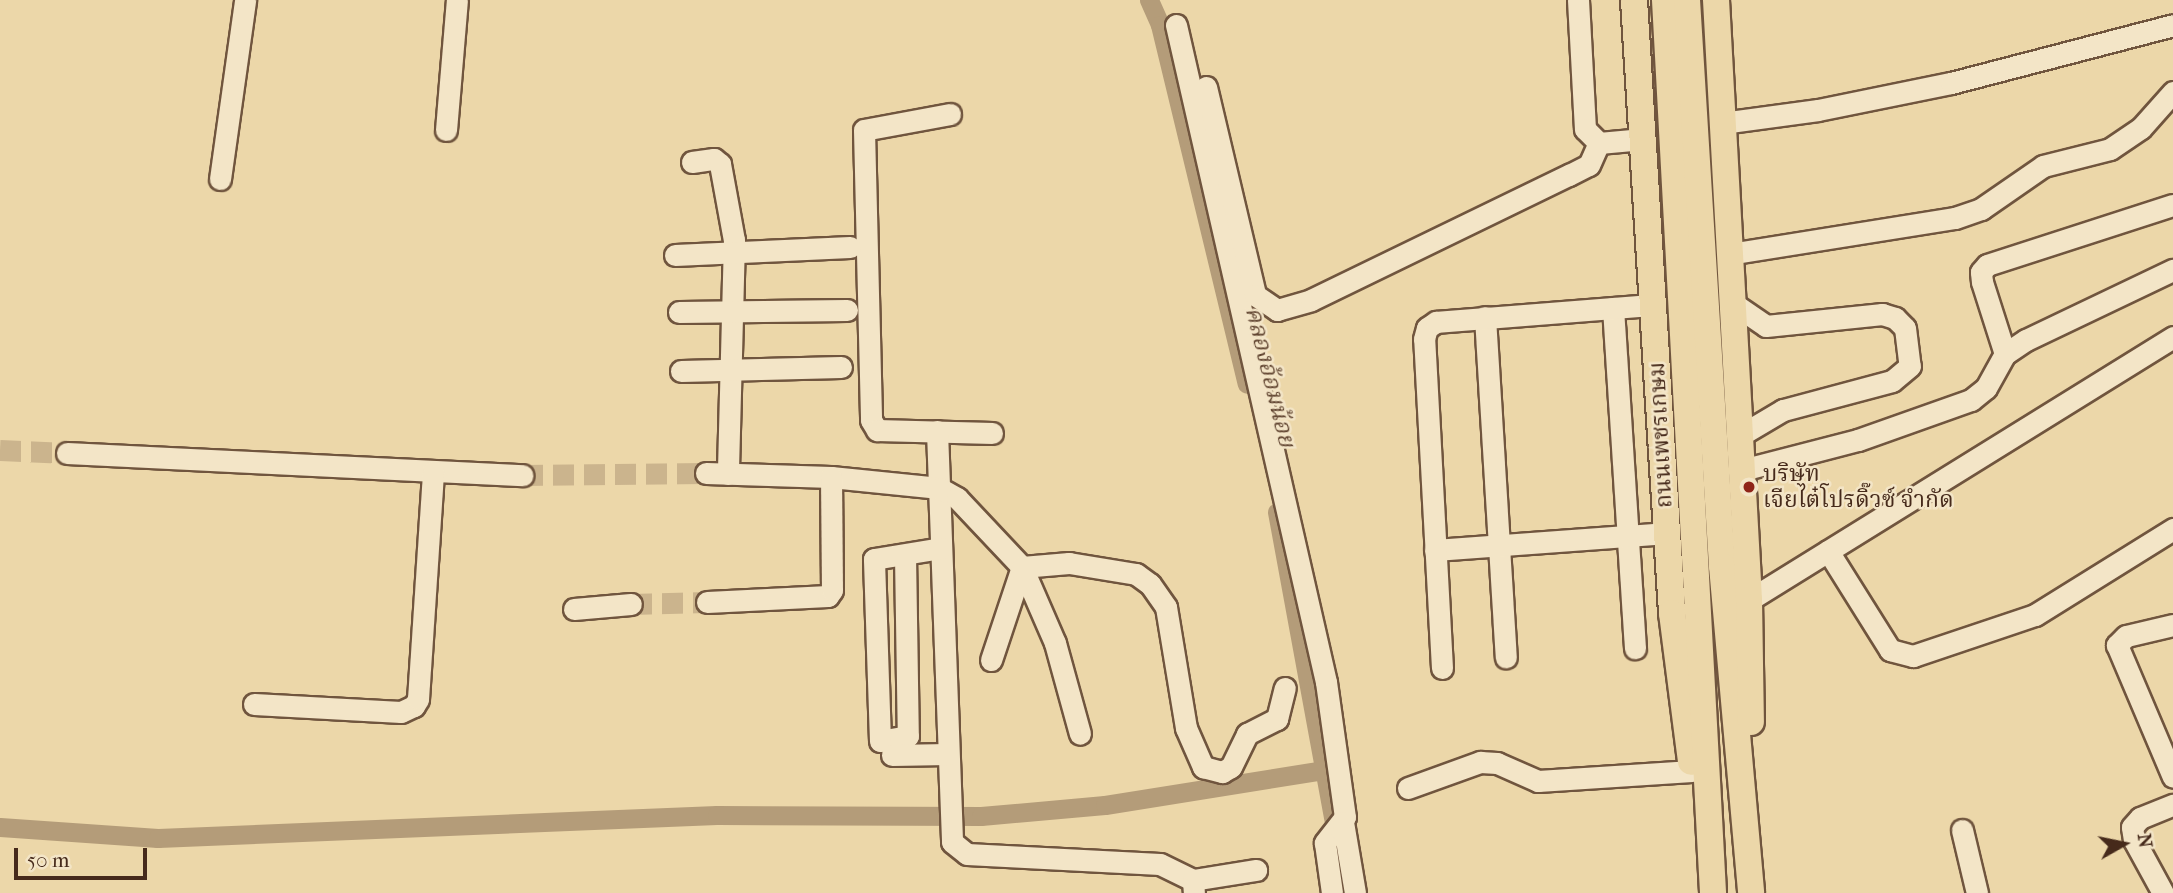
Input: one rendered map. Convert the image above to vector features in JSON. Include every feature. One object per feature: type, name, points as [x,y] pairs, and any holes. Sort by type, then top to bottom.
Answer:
[{"type":"main road","name":"ถนนเพชรเกษม","points":[[1634,0],[1678,672],[1692,771],[1712,866]]},
{"type":"main road","name":"ถนนเพชรเกษม","points":[[1665,0],[1713,893]]},
{"type":"main road","points":[[1687,0],[1723,566],[1751,893]]},
{"type":"main road","points":[[1716,0],[1749,600],[1749,864]]},
{"type":"street","points":[[220,179],[245,0]]},
{"type":"street","points":[[446,130],[457,0]]},
{"type":"street","points":[[1578,0],[1585,129],[1599,143]]},
{"type":"street","points":[[1176,25],[1326,682],[1337,828],[1332,893]]},
{"type":"street","points":[[1722,122],[1818,110],[1951,83],[2173,25]]},
{"type":"street","points":[[1206,87],[1255,295],[1277,310],[1311,300],[1589,165],[1599,143]]},
{"type":"street","points":[[1729,254],[1955,218],[1981,209],[2043,166],[2110,149],[2141,128],[2173,92]]},
{"type":"street","points":[[950,114],[864,130],[871,420],[877,430],[992,433]]},
{"type":"street","points":[[1599,143],[1643,139]]},
{"type":"street","points":[[692,162],[714,159],[720,164],[734,253],[730,313],[728,474]]},
{"type":"street","points":[[2006,354],[1982,282],[1982,272],[1987,265],[2173,205]]},
{"type":"street","points":[[675,255],[850,247]]},
{"type":"street","points":[[1742,470],[1858,440],[1971,400],[1986,388],[2006,354],[2026,340],[2173,270]]},
{"type":"street","points":[[1731,302],[1766,326],[1882,314],[1895,318],[1905,328],[1910,366],[1892,381],[1783,410],[1739,436]]},
{"type":"street","points":[[1442,668],[1424,339],[1427,328],[1436,322],[1485,317],[1653,305]]},
{"type":"street","points":[[1613,308],[1635,648]]},
{"type":"street","points":[[679,312],[847,310]]},
{"type":"street","points":[[1485,317],[1506,657]]},
{"type":"street","points":[[1749,600],[2169,347]]},
{"type":"street","points":[[681,371],[841,367]]},
{"type":"street","points":[[937,431],[952,842],[967,854],[1160,864],[1194,887],[1256,870]]},
{"type":"street","points":[[66,453],[522,475]]},
{"type":"street","points":[[254,705],[401,712],[414,706],[418,699],[433,471]]},
{"type":"street","points":[[706,473],[831,477],[939,488],[957,498],[1022,567],[1055,643],[1080,734]]},
{"type":"street","points":[[707,602],[828,596],[832,590],[831,477]]},
{"type":"street","points":[[1828,551],[1890,650],[1913,656],[2035,615],[2173,529]]},
{"type":"street","points":[[1435,550],[1667,533]]},
{"type":"street","points":[[905,555],[908,736],[880,741],[874,559],[941,548]]},
{"type":"street","points":[[1022,567],[1069,563],[1110,567],[1150,584],[1166,607],[1195,753],[1203,767],[1212,771],[1231,767],[1247,734],[1276,719],[1285,688]]},
{"type":"street","points":[[991,660],[1022,567]]},
{"type":"street","points":[[574,609],[631,604]]},
{"type":"street","points":[[2173,625],[2126,636],[2117,645],[2173,777]]},
{"type":"street","points":[[892,755],[948,754]]},
{"type":"street","points":[[1408,788],[1480,762],[1497,763],[1538,781],[1692,771]]},
{"type":"street","points":[[2163,893],[2134,840],[2132,827],[2140,818],[2173,805]]},
{"type":"street","points":[[1337,828],[1355,893]]},
{"type":"street","points":[[1962,830],[1977,893]]},
{"type":"waterway","name":"คลองอ้อมน้อย","points":[[1149,0],[1160,25],[1247,384]]},
{"type":"waterway","name":"คลองอ้อมน้อย","points":[[1277,512],[1337,840]]},
{"type":"waterway","points":[[0,827],[158,838],[717,815],[981,816],[1105,805],[1323,770]]},
{"type":"tunnel","points":[[0,450],[67,453]]},
{"type":"tunnel","points":[[522,475],[706,473]]},
{"type":"tunnel","points":[[631,604],[707,602]]},
{"type":"place","name":"บริษัท เจียไต๋โปรดิ๊วซ์ จำกัด","points":[[1749,487]]}]
